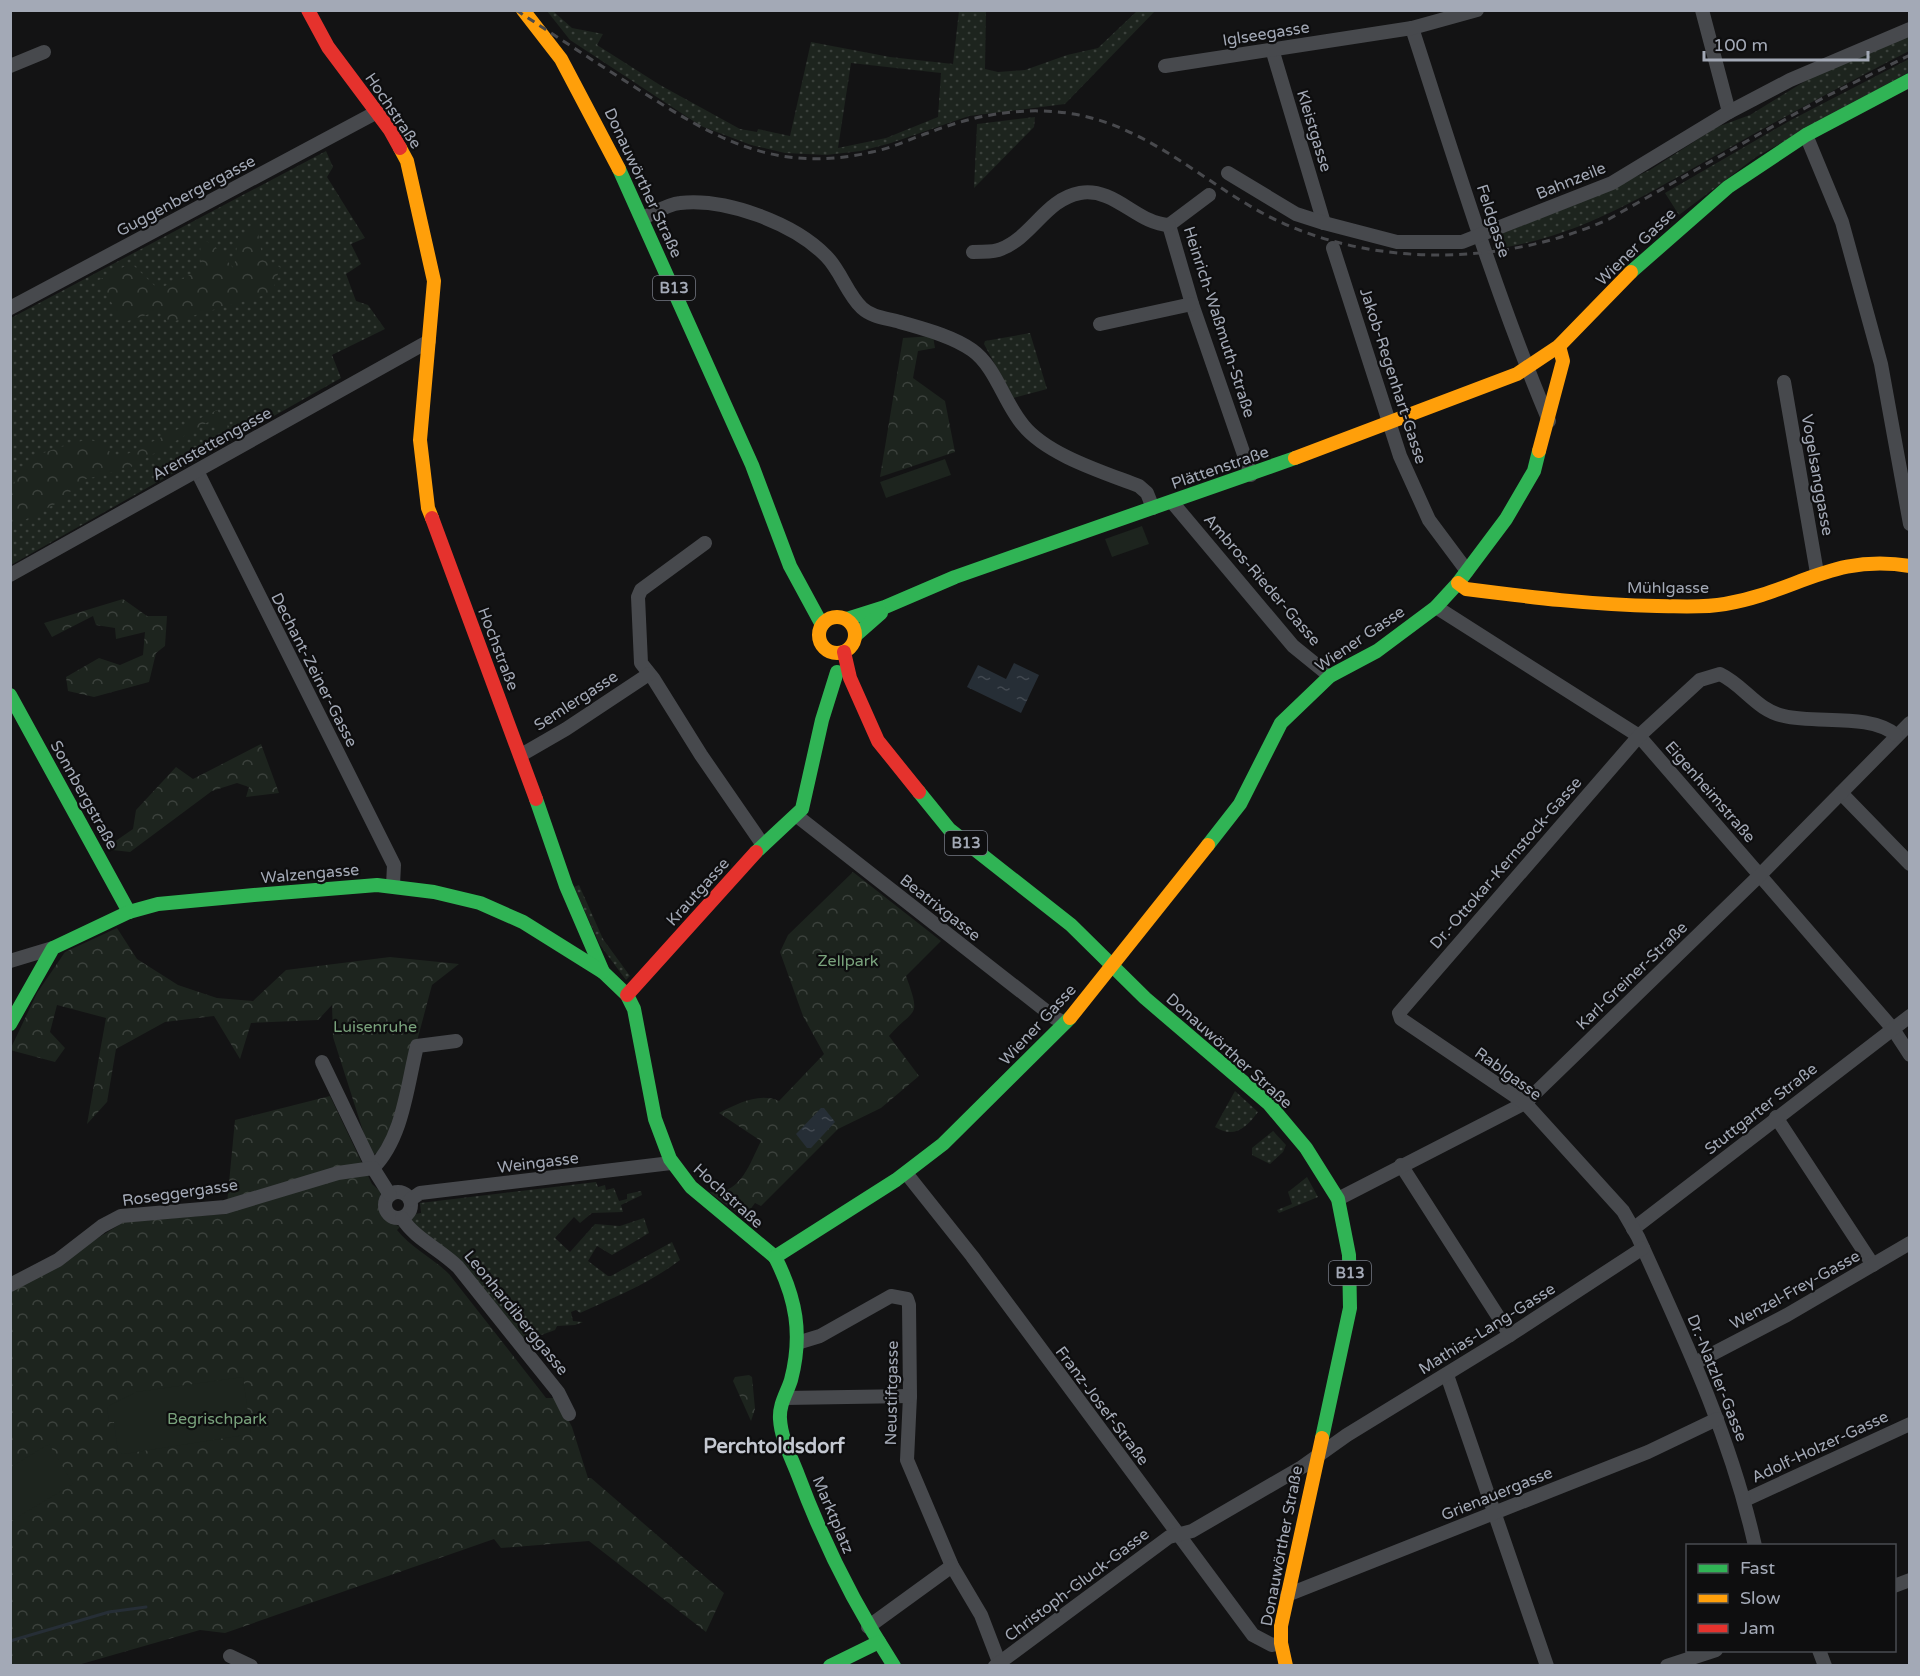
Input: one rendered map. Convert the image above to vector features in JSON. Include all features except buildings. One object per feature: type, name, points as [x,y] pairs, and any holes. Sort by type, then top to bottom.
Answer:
[{"type":"main road","name":"Hochstraße","points":[[309,10],[327,47],[377,112],[407,161],[434,281],[420,441],[428,508],[521,754],[558,865],[603,972],[627,994],[642,1044],[657,1132],[671,1163],[682,1178],[724,1212],[766,1252],[775,1257]]},
{"type":"main road","name":"Donauwörther Straße","points":[[523,10],[561,59],[585,100],[642,218],[747,454],[798,580],[822,625]]},
{"type":"main road","name":"Wiener Gasse","points":[[775,1257],[906,1173],[943,1144],[1065,1023],[1114,966],[1239,804],[1281,723],[1330,676],[1377,651],[1436,607],[1458,583],[1506,519],[1534,471],[1563,361],[1559,346],[1647,256],[1702,207],[1759,165],[1806,135],[1910,80]]},
{"type":"main road","name":"Plättenstraße","points":[[842,618],[885,607],[955,577],[1389,426],[1470,394],[1527,368],[1559,346]]},
{"type":"main road","name":"Mühlgasse","points":[[1458,583],[1466,589],[1586,604],[1696,607],[1728,604],[1849,563],[1873,560],[1909,564]]},
{"type":"main road","name":"Donauwörther Straße","points":[[798,580],[842,618]]},
{"type":"main road","name":"Plättenstraße","points":[[856,635],[885,607]]},
{"type":"main road","points":[[822,625],[842,618]]},
{"type":"main road","name":"B13","points":[[842,618],[853,625],[856,635]]},
{"type":"main road","name":"B13","points":[[822,625],[819,632],[820,642],[838,652]]},
{"type":"main road","points":[[838,652],[853,645],[856,635]]},
{"type":"main road","name":"Donauwörther Straße","points":[[838,652],[837,672],[851,704],[890,758],[950,829],[1071,925],[1145,998],[1269,1104],[1318,1165],[1338,1199],[1349,1255],[1350,1308],[1342,1357],[1324,1424],[1287,1595],[1281,1643],[1286,1665]]},
{"type":"main road","name":"Donauwörther Straße","points":[[838,652],[874,734]]},
{"type":"main road","points":[[797,816],[805,800],[822,720],[837,672]]},
{"type":"main road","name":"Sonnbergstraße","points":[[10,694],[129,912]]},
{"type":"main road","name":"Krautgasse","points":[[627,994],[763,845],[797,816]]},
{"type":"main road","name":"Walzengasse","points":[[52,948],[129,912],[158,904],[393,885],[480,903],[533,928],[603,972]]},
{"type":"main road","points":[[10,1024],[52,948]]},
{"type":"main road","name":"Marktplatz","points":[[775,1257],[790,1284],[800,1326],[780,1413],[781,1421],[800,1481],[843,1580],[868,1627],[894,1665]]},
{"type":"main road","points":[[830,1665],[879,1642]]},
{"type":"street","name":"Iglseegasse","points":[[1165,66],[1412,28],[1477,10]]},
{"type":"street","points":[[1702,10],[1729,112]]},
{"type":"street","name":"Feldgasse","points":[[1412,28],[1480,235],[1527,368],[1549,421]]},
{"type":"street","name":"Bahnzeile","points":[[1228,173],[1296,214],[1324,224],[1397,242],[1462,242],[1612,183],[1729,112],[1826,63],[1910,29]]},
{"type":"street","name":"Kleistgasse","points":[[1272,49],[1324,224]]},
{"type":"street","points":[[10,66],[44,52]]},
{"type":"street","name":"Guggenbergergasse","points":[[10,308],[377,112]]},
{"type":"street","points":[[1806,135],[1842,222],[1881,364],[1910,524]]},
{"type":"street","points":[[973,252],[1001,249],[1059,200],[1080,193],[1096,193],[1110,197],[1156,225],[1169,225]]},
{"type":"street","name":"Heinrich-Waßmuth-Straße","points":[[1209,195],[1169,225],[1192,304],[1251,475]]},
{"type":"street","points":[[642,218],[678,203],[702,203],[726,207],[784,224],[825,255],[842,274],[862,308],[875,316],[948,337],[974,351],[1031,435],[1063,454],[1139,486],[1147,493],[1154,508]]},
{"type":"street","name":"Jakob-Regenhart-Gasse","points":[[1333,248],[1389,426],[1429,520],[1467,571]]},
{"type":"street","points":[[1100,324],[1192,304]]},
{"type":"street","name":"Arenstettengasse","points":[[10,575],[429,340]]},
{"type":"street","name":"Vogelsanggasse","points":[[1784,382],[1817,573]]},
{"type":"street","name":"Dechant-Zeiner-Gasse","points":[[197,471],[394,865],[393,885]]},
{"type":"street","name":"Ambros-Rieder-Gasse","points":[[1173,502],[1293,646],[1330,676]]},
{"type":"street","points":[[705,543],[641,590],[638,597],[641,663],[763,845]]},
{"type":"street","name":"Eigenheimstraße","points":[[1436,607],[1639,736],[1893,1029],[1910,1055]]},
{"type":"street","name":"Semlergasse","points":[[521,754],[566,729],[649,674]]},
{"type":"street","name":"Dr.-Ottokar-Kernstock-Gasse","points":[[1399,1013],[1639,736],[1700,680],[1720,674],[1736,682],[1761,708],[1784,716],[1872,724],[1888,728],[1896,735]]},
{"type":"street","name":"Karl-Greiner-Straße","points":[[1338,1199],[1525,1103],[1761,874],[1910,723]]},
{"type":"street","points":[[1841,794],[1910,864]]},
{"type":"street","name":"Beatrixgasse","points":[[797,816],[897,896],[1055,1018],[1065,1023]]},
{"type":"street","name":"Walzengasse","points":[[10,961],[52,948]]},
{"type":"street","name":"Rablgasse","points":[[1399,1013],[1401,1019],[1525,1103],[1623,1211],[1633,1229]]},
{"type":"street","name":"Stuttgarter Straße","points":[[1633,1229],[1910,1016]]},
{"type":"street","points":[[373,1168],[387,1155],[417,1046],[456,1041]]},
{"type":"street","points":[[322,1062],[373,1168],[390,1195]]},
{"type":"street","points":[[1776,1117],[1873,1265]]},
{"type":"street","name":"Weingasse","points":[[410,1200],[420,1193],[671,1163]]},
{"type":"street","points":[[1401,1165],[1510,1335]]},
{"type":"street","name":"Roseggergasse","points":[[10,1286],[34,1274],[121,1216],[232,1205],[338,1173],[373,1168]]},
{"type":"street","name":"Franz-Josef-Straße","points":[[906,1173],[972,1256],[1253,1635],[1272,1645],[1281,1643]]},
{"type":"street","points":[[397,1192],[405,1194],[410,1200],[410,1211],[402,1218],[396,1218],[386,1211],[384,1205],[390,1195],[397,1192]]},
{"type":"street","name":"Leonhardiberggasse","points":[[402,1218],[406,1226],[443,1251],[458,1267],[558,1392],[569,1414]]},
{"type":"street","name":"Dr.-Natzler-Gasse","points":[[1633,1229],[1695,1363],[1717,1419],[1745,1500],[1755,1544]]},
{"type":"street","name":"Wenzel-Frey-Gasse","points":[[1695,1363],[1910,1243]]},
{"type":"street","name":"Mathias-Lang-Gasse","points":[[1179,1534],[1192,1532],[1302,1467],[1347,1435],[1447,1375],[1643,1248]]},
{"type":"street","name":"Neustiftgasse","points":[[797,1343],[820,1336],[891,1296],[901,1296],[907,1299],[909,1305],[910,1396],[907,1460],[952,1566],[981,1616],[997,1664]]},
{"type":"street","points":[[1447,1375],[1493,1514],[1547,1665]]},
{"type":"street","points":[[785,1398],[910,1396]]},
{"type":"street","name":"Grienauergasse","points":[[1287,1595],[1648,1452],[1717,1419]]},
{"type":"street","points":[[1324,1424],[1347,1435]]},
{"type":"street","name":"Adolf-Holzer-Gasse","points":[[1745,1500],[1910,1424]]},
{"type":"street","name":"Christoph-Gluck-Gasse","points":[[997,1664],[1169,1537],[1179,1534]]},
{"type":"street","points":[[868,1627],[952,1566]]},
{"type":"street","points":[[1667,1665],[1709,1652]]},
{"type":"street","points":[[230,1656],[251,1665]]},
{"type":"green space","points":[[547,11],[553,11],[572,28],[603,34],[597,45],[660,85],[740,129],[757,132],[758,129],[790,136],[811,42],[890,57],[953,64],[959,11],[986,11],[985,69],[998,72],[1025,70],[1067,55],[1098,48],[1137,11],[1155,11],[1065,104],[969,116],[891,143],[861,151],[826,155],[785,153],[751,145],[701,126],[570,40]],"holes":[[[851,63],[941,73],[938,117],[886,138],[838,148]]]},
{"type":"green space","points":[[1909,34],[1909,51],[1644,196],[1556,234],[1493,249],[1496,236],[1579,203],[1650,170],[1717,127],[1750,115],[1820,72]]},
{"type":"green space","points":[[1909,59],[1909,72],[1756,157],[1679,215],[1665,193],[1791,120]]},
{"type":"green space","points":[[1035,117],[1034,127],[974,188],[977,124]]},
{"type":"green space","points":[[326,151],[333,167],[327,177],[365,238],[351,244],[361,264],[346,274],[356,301],[368,305],[385,329],[332,355],[341,378],[11,565],[11,318]]},
{"type":"green space","points":[[257,228],[263,260],[280,267],[272,293],[168,323],[159,311],[121,323],[113,305],[97,281],[131,263],[158,289],[201,270],[200,239],[213,244],[234,269],[238,237]]},
{"type":"green space","points":[[1030,333],[1047,389],[1013,398],[984,344],[985,341]]},
{"type":"green space","points":[[933,336],[935,348],[918,351],[913,378],[945,401],[955,452],[880,477],[903,338]]},
{"type":"green space","points":[[217,410],[233,432],[224,437],[210,421],[131,467],[83,480],[59,502],[19,523],[11,521],[15,482],[21,469],[40,454],[90,438],[119,458]]},
{"type":"green space","points":[[945,459],[951,475],[886,498],[880,482]]},
{"type":"green space","points":[[1142,526],[1149,544],[1112,557],[1105,539]]},
{"type":"green space","points":[[123,599],[147,616],[167,616],[165,646],[156,653],[149,682],[94,697],[68,691],[66,677],[99,658],[120,665],[143,655],[145,632],[116,639],[115,628],[96,625],[93,616],[52,637],[44,623]]},
{"type":"green space","points":[[261,744],[279,793],[246,797],[249,787],[237,783],[212,791],[130,852],[104,849],[133,829],[136,810],[176,767],[193,779]]},
{"type":"green space","name":"Zellpark","points":[[853,872],[941,941],[906,976],[914,1000],[913,1012],[889,1036],[919,1076],[881,1108],[838,1129],[761,1206],[755,1203],[744,1218],[709,1192],[720,1192],[736,1184],[747,1169],[761,1141],[719,1113],[756,1098],[779,1101],[824,1054],[803,1016],[780,952],[788,935]]},
{"type":"green space","points":[[579,885],[603,939],[630,976],[626,980],[600,945],[574,887]]},
{"type":"green space","name":"Luisenruhe","points":[[117,928],[137,959],[178,985],[217,998],[253,1001],[286,970],[390,957],[459,964],[432,985],[389,1146],[371,1156],[333,1037],[332,1005],[318,1020],[251,1023],[240,1059],[214,1016],[165,1022],[116,1049],[107,1102],[87,1124],[106,1018],[57,1005],[50,1032],[65,1048],[55,1062],[10,1050],[37,993],[65,952]]},
{"type":"green space","points":[[1235,1091],[1258,1112],[1244,1127],[1228,1132],[1215,1127]]},
{"type":"green space","name":"Begrischpark","points":[[330,1096],[372,1184],[381,1192],[380,1205],[383,1214],[400,1227],[397,1230],[408,1242],[449,1274],[546,1398],[557,1398],[572,1427],[588,1478],[591,1478],[724,1593],[706,1632],[589,1541],[501,1548],[494,1539],[225,1633],[200,1630],[78,1665],[11,1666],[11,1291],[124,1222],[226,1214],[235,1120]]},
{"type":"green space","points":[[1273,1131],[1286,1145],[1283,1152],[1270,1164],[1252,1155],[1252,1148]]},
{"type":"green space","points":[[1307,1177],[1318,1197],[1279,1213],[1277,1210],[1292,1204],[1288,1192]]},
{"type":"green space","points":[[596,1182],[598,1187],[605,1185],[606,1190],[614,1188],[619,1201],[627,1199],[627,1194],[641,1191],[642,1195],[621,1205],[623,1212],[592,1213],[580,1223],[574,1217],[555,1238],[570,1252],[595,1224],[620,1226],[644,1218],[649,1233],[612,1255],[597,1246],[588,1261],[611,1276],[672,1242],[680,1260],[657,1276],[619,1295],[580,1313],[576,1310],[571,1312],[573,1321],[583,1322],[557,1326],[555,1330],[522,1342],[458,1261],[421,1232],[411,1221],[415,1214],[421,1213],[420,1203]]},
{"type":"green space","points":[[749,1375],[752,1377],[755,1409],[751,1421],[733,1381],[735,1377]]},
{"type":"green space","points":[[243,1377],[251,1434],[124,1454],[118,1452],[114,1422],[109,1422],[107,1407],[136,1392]]},
{"type":"green space","points":[[49,1444],[73,1484],[11,1521],[11,1467]]},
{"type":"water","points":[[1014,663],[1039,675],[1021,713],[967,687],[978,665],[1006,679]]},
{"type":"water","points":[[821,1108],[824,1108],[835,1122],[811,1148],[807,1148],[796,1134]]},
{"type":"waterway","points":[[10,1641],[109,1612],[146,1607]]},
{"type":"railway","points":[[516,10],[688,120],[744,146],[773,154],[803,158],[836,158],[894,146],[946,126],[984,116],[1021,111],[1060,112],[1103,121],[1125,130],[1168,153],[1250,206],[1291,227],[1335,242],[1381,251],[1428,255],[1475,253],[1521,247],[1566,235],[1609,219],[1823,98],[1910,55]]},
{"type":"traffic: fast","points":[[1631,272],[1728,187],[1806,135],[1910,80]]},
{"type":"traffic: fast","points":[[619,169],[752,465],[790,566],[822,625]]},
{"type":"traffic: fast","points":[[1208,845],[1240,804],[1281,723],[1330,676],[1377,651],[1436,607],[1458,583],[1506,519],[1534,471],[1539,451]]},
{"type":"traffic: fast","points":[[847,619],[885,607],[955,577],[1295,458]]},
{"type":"traffic: fast","points":[[856,635],[881,613]]},
{"type":"traffic: fast","points":[[756,852],[802,809],[822,720],[837,672]]},
{"type":"traffic: fast","points":[[10,695],[129,912]]},
{"type":"traffic: fast","points":[[919,792],[949,829],[1071,925],[1145,998],[1269,1104],[1306,1148],[1338,1199],[1349,1255],[1350,1308],[1322,1438]]},
{"type":"traffic: fast","points":[[536,799],[566,886],[603,972],[627,995],[634,1009],[655,1119],[670,1159],[691,1187],[775,1257]]},
{"type":"traffic: fast","points":[[10,1024],[53,948],[129,912],[158,904],[254,895],[377,885],[434,892],[480,903],[523,922],[603,972]]},
{"type":"traffic: fast","points":[[775,1257],[896,1180],[943,1144],[1070,1018]]},
{"type":"traffic: fast","points":[[775,1257],[788,1287],[797,1332],[795,1363],[780,1414],[784,1440],[818,1525],[841,1573],[894,1666]]},
{"type":"traffic: fast","points":[[830,1666],[879,1642]]},
{"type":"traffic: slow","points":[[523,10],[561,59],[619,169]]},
{"type":"traffic: slow","points":[[400,148],[407,161],[434,281],[420,440],[428,508],[432,518]]},
{"type":"traffic: slow","points":[[1295,458],[1517,374],[1559,346],[1631,272]]},
{"type":"traffic: slow","points":[[1539,451],[1563,361],[1559,346]]},
{"type":"traffic: slow","points":[[1458,583],[1466,589],[1561,600],[1609,604],[1700,606],[1725,604],[1750,598],[1836,569],[1883,563],[1910,566]]},
{"type":"traffic: slow","points":[[837,617],[850,622],[855,635],[850,648],[837,653],[824,648],[819,635],[824,622],[837,617]]},
{"type":"traffic: slow","points":[[1070,1018],[1208,845]]},
{"type":"traffic: slow","points":[[1286,1666],[1281,1643],[1281,1626],[1322,1438]]},
{"type":"traffic: jam","points":[[308,10],[328,47],[390,130],[400,148]]},
{"type":"traffic: jam","points":[[432,518],[536,799]]},
{"type":"traffic: jam","points":[[844,652],[850,678],[878,741],[919,792]]},
{"type":"traffic: jam","points":[[627,995],[756,852]]},
{"type":"district","name":"Perchtoldsdorf","points":[[774,1447]]}]
